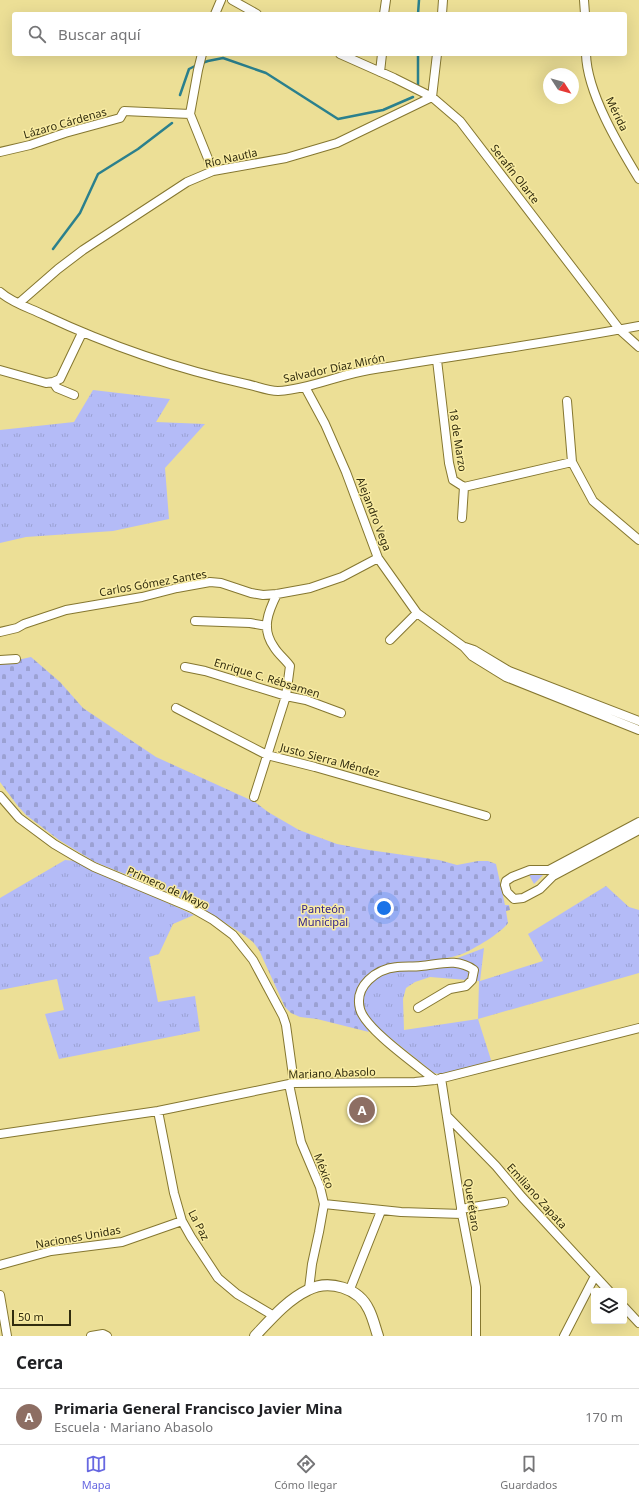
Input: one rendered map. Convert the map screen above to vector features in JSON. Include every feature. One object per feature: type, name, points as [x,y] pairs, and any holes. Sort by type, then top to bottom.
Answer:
[{"type":"street","points":[[217,12],[221,0]]},
{"type":"street","points":[[232,0],[253,12]]},
{"type":"street","points":[[384,12],[386,0]]},
{"type":"street","points":[[442,12],[443,0]]},
{"type":"street","points":[[584,0],[585,12]]},
{"type":"street","points":[[202,56],[190,114],[213,171]]},
{"type":"street","name":"Serafín Olarte","points":[[344,56],[432,97],[460,121],[620,330],[639,347]]},
{"type":"street","points":[[380,72],[382,56]]},
{"type":"street","points":[[432,97],[437,56]]},
{"type":"street","name":"Mérida","points":[[586,56],[590,82],[606,118],[639,179]]},
{"type":"street","name":"Río Nautla","points":[[19,303],[58,269],[83,250],[187,182],[213,171],[286,158],[337,143],[432,97]]},
{"type":"street","name":"Lázaro Cárdenas","points":[[0,152],[30,145],[65,133],[120,118],[124,111],[190,114]]},
{"type":"street","name":"Salvador Díaz Mirón","points":[[1,294],[82,333],[109,343],[216,377],[276,391],[305,387],[344,375],[367,370],[639,326]]},
{"type":"street","points":[[0,370],[46,383],[60,379],[82,333]]},
{"type":"street","name":"18 de Marzo","points":[[436,360],[449,464],[454,480],[464,487],[462,518]]},
{"type":"street","points":[[53,382],[57,388],[74,395]]},
{"type":"street","name":"Alejandro Vega","points":[[305,387],[325,424],[343,465],[378,558],[417,613],[464,647],[472,656],[507,674],[637,725]]},
{"type":"street","points":[[567,401],[572,462],[593,501],[639,540]]},
{"type":"street","points":[[464,487],[572,462]]},
{"type":"street","name":"Carlos Gómez Santes","points":[[0,632],[17,628],[24,624],[66,610],[142,597],[177,588],[210,582],[221,583],[251,593],[263,595],[310,588],[336,579],[378,558]]},
{"type":"street","points":[[254,798],[286,696],[290,666],[274,648],[267,636],[270,609],[277,594]]},
{"type":"street","points":[[390,640],[417,613]]},
{"type":"street","points":[[195,621],[250,623],[267,626]]},
{"type":"street","points":[[0,660],[16,659]]},
{"type":"street","name":"Enrique C. Rébsamen","points":[[185,667],[205,671],[286,696],[306,700],[341,713]]},
{"type":"street","name":"Justo Sierra Méndez","points":[[176,708],[267,755],[316,767],[486,816]]},
{"type":"street","name":"Primero de Mayo","points":[[0,796],[19,818],[64,850],[94,867],[192,908],[233,934],[254,960],[283,1016],[286,1024],[292,1084]]},
{"type":"street","points":[[639,822],[551,873],[540,889],[523,898],[514,898],[507,892],[505,885],[506,881],[512,877],[530,870],[551,873],[639,830]]},
{"type":"street","points":[[418,1008],[450,989],[466,986],[472,980],[474,970],[465,964],[454,962],[395,967],[373,975],[362,986],[359,999],[360,1010],[366,1021],[375,1031],[438,1079]]},
{"type":"street","name":"Mariano Abasolo","points":[[0,1134],[158,1111],[292,1084],[415,1082],[438,1079],[639,1028]]},
{"type":"street","name":"Querétaro","points":[[438,1079],[447,1116],[462,1212],[476,1287],[476,1336]]},
{"type":"street","name":"México","points":[[292,1084],[301,1142],[320,1187],[324,1204],[312,1264],[309,1289]]},
{"type":"street","name":"La Paz","points":[[158,1111],[170,1175],[182,1221],[191,1237],[218,1278],[237,1294],[274,1316]]},
{"type":"street","name":"Emiliano Zapata","points":[[447,1116],[496,1166],[522,1197],[606,1288]]},
{"type":"street","points":[[324,1204],[381,1211],[462,1212],[504,1202]]},
{"type":"street","points":[[350,1289],[381,1211]]},
{"type":"street","name":"Naciones Unidas","points":[[0,1265],[51,1251],[122,1242],[182,1221]]},
{"type":"street","points":[[564,1336],[595,1276]]},
{"type":"street","points":[[255,1336],[292,1300],[309,1289],[332,1285],[350,1289],[368,1308],[378,1336]]},
{"type":"street","points":[[0,1295],[7,1336]]},
{"type":"street","points":[[627,1310],[639,1323]]},
{"type":"street","points":[[91,1336],[103,1334],[107,1336]]},
{"type":"green space","points":[[93,390],[170,399],[156,422],[205,424],[165,468],[169,519],[113,531],[26,537],[0,543],[0,430],[74,422]]},
{"type":"green space","name":"Panteón Municipal","points":[[31,657],[60,682],[83,708],[156,757],[255,802],[268,812],[299,830],[337,844],[369,850],[439,860],[457,865],[478,861],[488,861],[496,864],[505,905],[509,905],[510,910],[506,911],[508,923],[505,927],[487,940],[462,954],[444,959],[386,966],[367,976],[357,992],[355,1004],[359,1015],[369,1032],[317,1019],[300,1017],[291,1013],[285,1007],[259,950],[253,942],[213,915],[167,891],[95,862],[59,840],[26,815],[0,782],[0,661],[13,661]]},
{"type":"green space","points":[[65,860],[76,861],[194,915],[173,924],[159,954],[149,957],[158,1002],[195,996],[200,1031],[59,1059],[45,1014],[64,1010],[57,979],[0,990],[0,898]]},
{"type":"green space","points":[[546,869],[547,871],[534,884],[529,875]]},
{"type":"green space","points":[[606,886],[629,907],[639,910],[639,973],[478,1019],[492,1063],[444,1075],[434,1073],[373,1024],[365,1009],[362,998],[365,987],[386,971],[447,962],[484,948],[480,981],[543,961],[528,934]],"holes":[[[430,977],[479,981],[478,1019],[404,1030],[403,999],[406,988],[415,982]]]},
{"type":"waterway","points":[[418,12],[419,0]]},
{"type":"waterway","points":[[418,56],[418,85]]},
{"type":"waterway","points":[[202,63],[223,58],[266,73],[338,119],[383,110],[413,97]]},
{"type":"waterway","points":[[180,95],[189,69],[197,65]]},
{"type":"waterway","points":[[53,249],[80,213],[98,174],[138,149],[172,123]]},
{"type":"place","name":"Primaria General Francisco Javier Mina","points":[[362,1110]]}]
